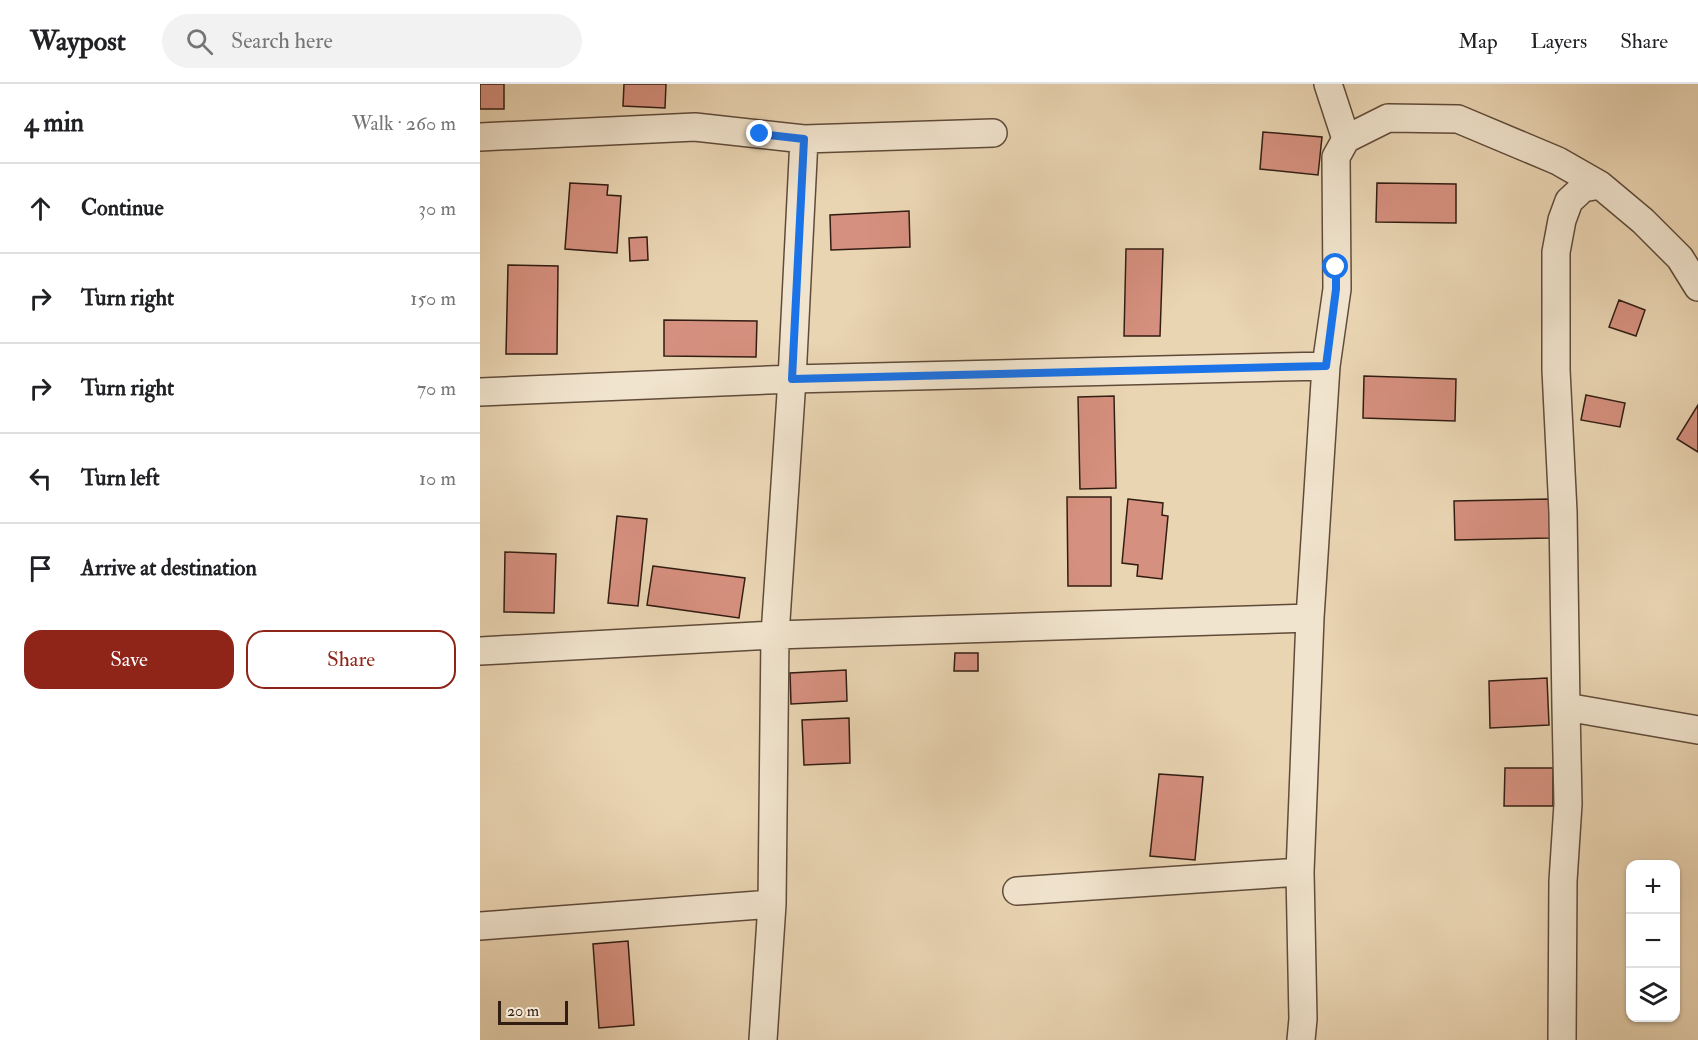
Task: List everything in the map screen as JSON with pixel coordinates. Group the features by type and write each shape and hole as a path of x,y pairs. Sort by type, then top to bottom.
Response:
{"street":[{"path":"1328,84 1346,139"},
{"path":"1300,1040 1303,1019 1300,872 1310,618 1326,366 1336,289 1336,157 1346,139 1388,118 1458,119 1558,161 1600,185 1643,220 1680,258 1698,287"},
{"path":"480,137 695,127 804,139 993,133"},
{"path":"763,1040 772,904 775,635 792,379 804,139"},
{"path":"1562,1040 1563,881 1568,804 1563,512 1556,370 1556,252 1562,220 1569,201 1583,188 1600,185"},
{"path":"480,392 792,379 1326,366"},
{"path":"480,651 775,635 1310,618"},
{"path":"1566,707 1698,730"},
{"path":"1017,891 1300,872"},
{"path":"480,926 772,904"}],"building":[{"path":"480,84 504,84 504,109 480,109"},
{"path":"624,84 666,84 665,108 623,106"},
{"path":"1263,132 1322,137 1318,175 1260,169"},
{"path":"570,183 608,185 607,195 621,196 617,253 565,249"},
{"path":"1377,183 1456,184 1456,223 1376,222"},
{"path":"909,211 910,247 831,250 830,215"},
{"path":"647,237 648,260 630,261 629,238"},
{"path":"1126,249 1163,249 1160,336 1124,336"},
{"path":"508,265 558,266 557,354 506,354"},
{"path":"1619,300 1645,310 1636,336 1609,327"},
{"path":"664,320 757,321 756,357 664,356"},
{"path":"1364,376 1456,379 1455,421 1363,418"},
{"path":"1586,395 1625,403 1620,427 1581,420"},
{"path":"1114,396 1116,488 1080,489 1078,397"},
{"path":"1698,405 1698,452 1677,439"},
{"path":"1067,497 1111,497 1111,586 1068,586"},
{"path":"1128,499 1163,503 1162,515 1168,516 1162,579 1137,576 1138,565 1122,563"},
{"path":"1550,499 1551,538 1455,540 1454,501"},
{"path":"617,516 647,519 638,606 608,603"},
{"path":"505,552 556,554 554,613 504,612"},
{"path":"653,566 745,578 739,618 647,605"},
{"path":"955,653 978,653 978,671 954,671"},
{"path":"846,670 847,701 791,704 790,673"},
{"path":"1547,678 1549,725 1490,728 1489,681"},
{"path":"849,718 850,763 804,765 802,720"},
{"path":"1505,768 1553,768 1553,806 1504,806"},
{"path":"1159,774 1203,777 1195,860 1150,856"},
{"path":"628,941 634,1025 599,1028 593,944"}],"route":[{"path":"760,134 804,139 792,379 1326,366 1336,289 1336,267"}]}
